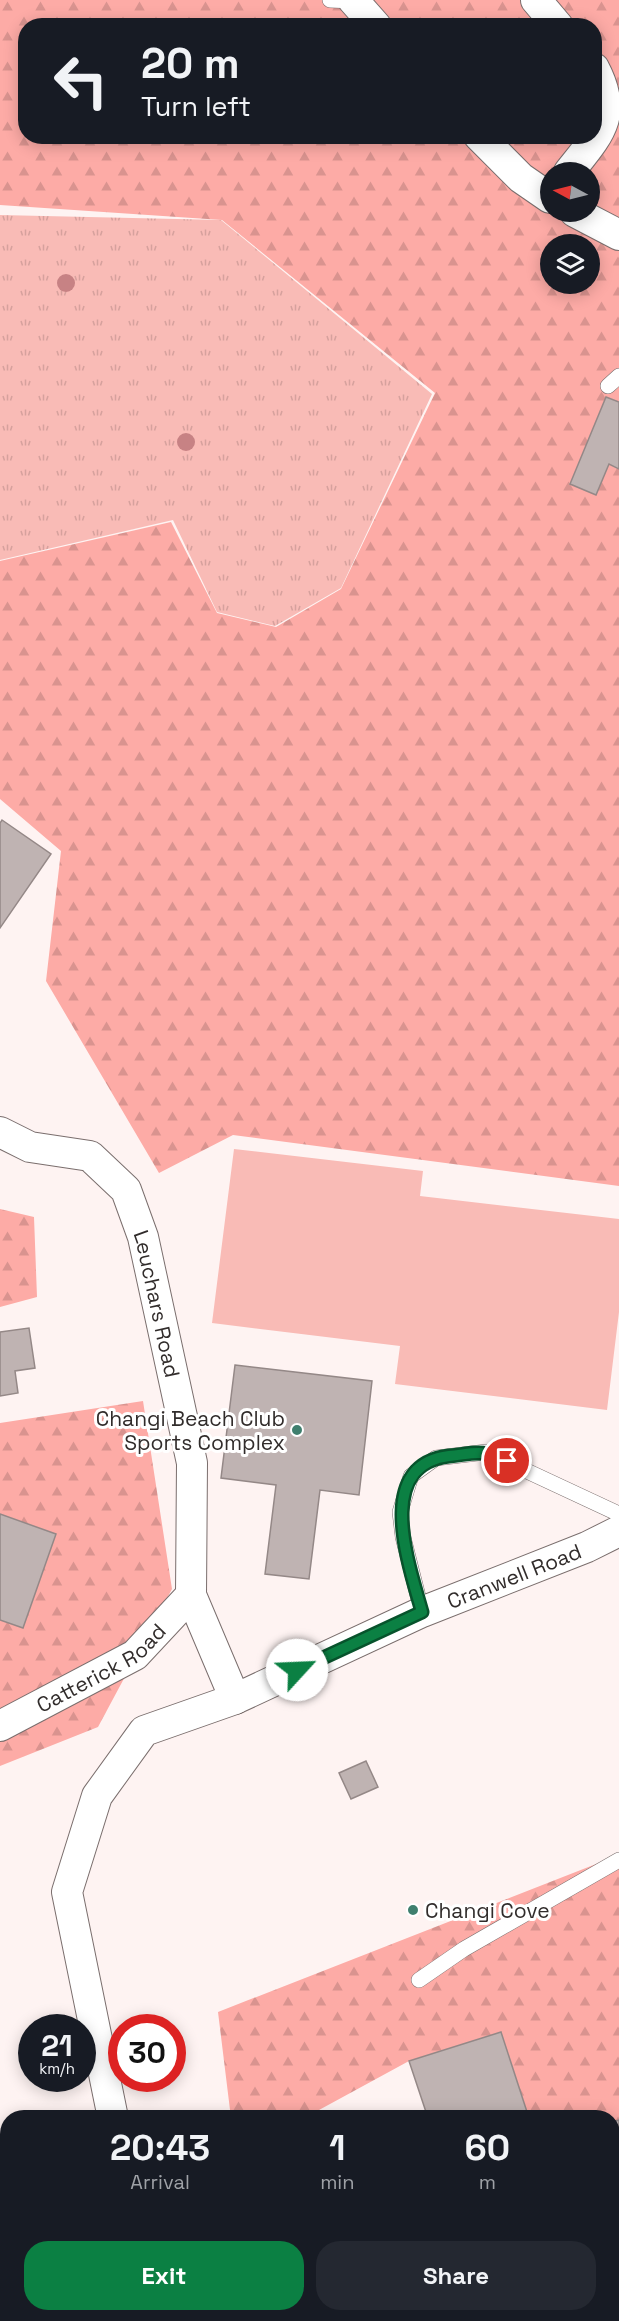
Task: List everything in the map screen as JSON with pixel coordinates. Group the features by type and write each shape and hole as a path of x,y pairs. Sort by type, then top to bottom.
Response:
{"street":[{"path":"354,0 369,18"},
{"path":"536,0 551,18"},
{"path":"602,78 608,85 613,99 614,116 602,131"},
{"path":"487,144 521,178 540,191"},
{"path":"578,162 592,144"},
{"path":"594,222 619,235"},
{"name":"Leuchars Road","path":"0,1132 30,1147 90,1156 105,1167 126,1190 142,1237 192,1463 191,1595 234,1699"},
{"name":"Cranwell Road","path":"111,2110 67,1892 97,1796 144,1731 234,1699 422,1612 587,1547 619,1531"},
{"name":"Catterick Road","path":"1,1726 135,1655 191,1595"}],"lane":[{"path":"330,0 354,0"},
{"path":"422,1612 403,1537 400,1512 411,1476 436,1458 486,1452 619,1514"},
{"path":"419,1980 464,1949 619,1860"}],"green space":[{"path":"0,0 619,0 619,1186 233,1135 159,1173 46,981 61,851 0,799 0,561 171,522 217,613 276,627 341,589 435,393 222,220 0,205"},
{"path":"0,215 221,220 432,394 341,588 275,626 217,612 173,520 0,560"},
{"path":"234,1149 423,1171 420,1196 619,1219 619,1312 607,1410 395,1384 400,1346 212,1323"},
{"path":"0,1209 34,1217 37,1297 0,1307"},
{"path":"143,1401 172,1589 98,1727 0,1766 0,1423"},
{"path":"619,1855 619,2110 526,2110 501,2032 409,2061 319,2110 230,2110 218,2012"}],"building":[{"path":"606,397 619,402 619,469 609,464 596,495 570,484"},
{"path":"2,820 51,854 0,928 0,823"},
{"path":"29,1328 35,1368 15,1371 18,1393 0,1396 0,1332"},
{"name":"Changi Beach Club Sports Complex","path":"235,1365 372,1381 359,1495 320,1490 309,1579 265,1574 276,1485 221,1478"},
{"path":"0,1514 56,1534 23,1628 0,1620"},
{"path":"366,1761 378,1787 351,1799 339,1773"},
{"path":"501,2032 526,2110 425,2110 409,2061"}],"place":[{"name":"Changi Beach Club Sports Complex","path":"297,1430"},
{"name":"Changi Cove","path":"413,1910"}],"route":[{"path":"297,1670 422,1612 403,1537 400,1512 411,1476 436,1458 486,1452 507,1461"}]}
